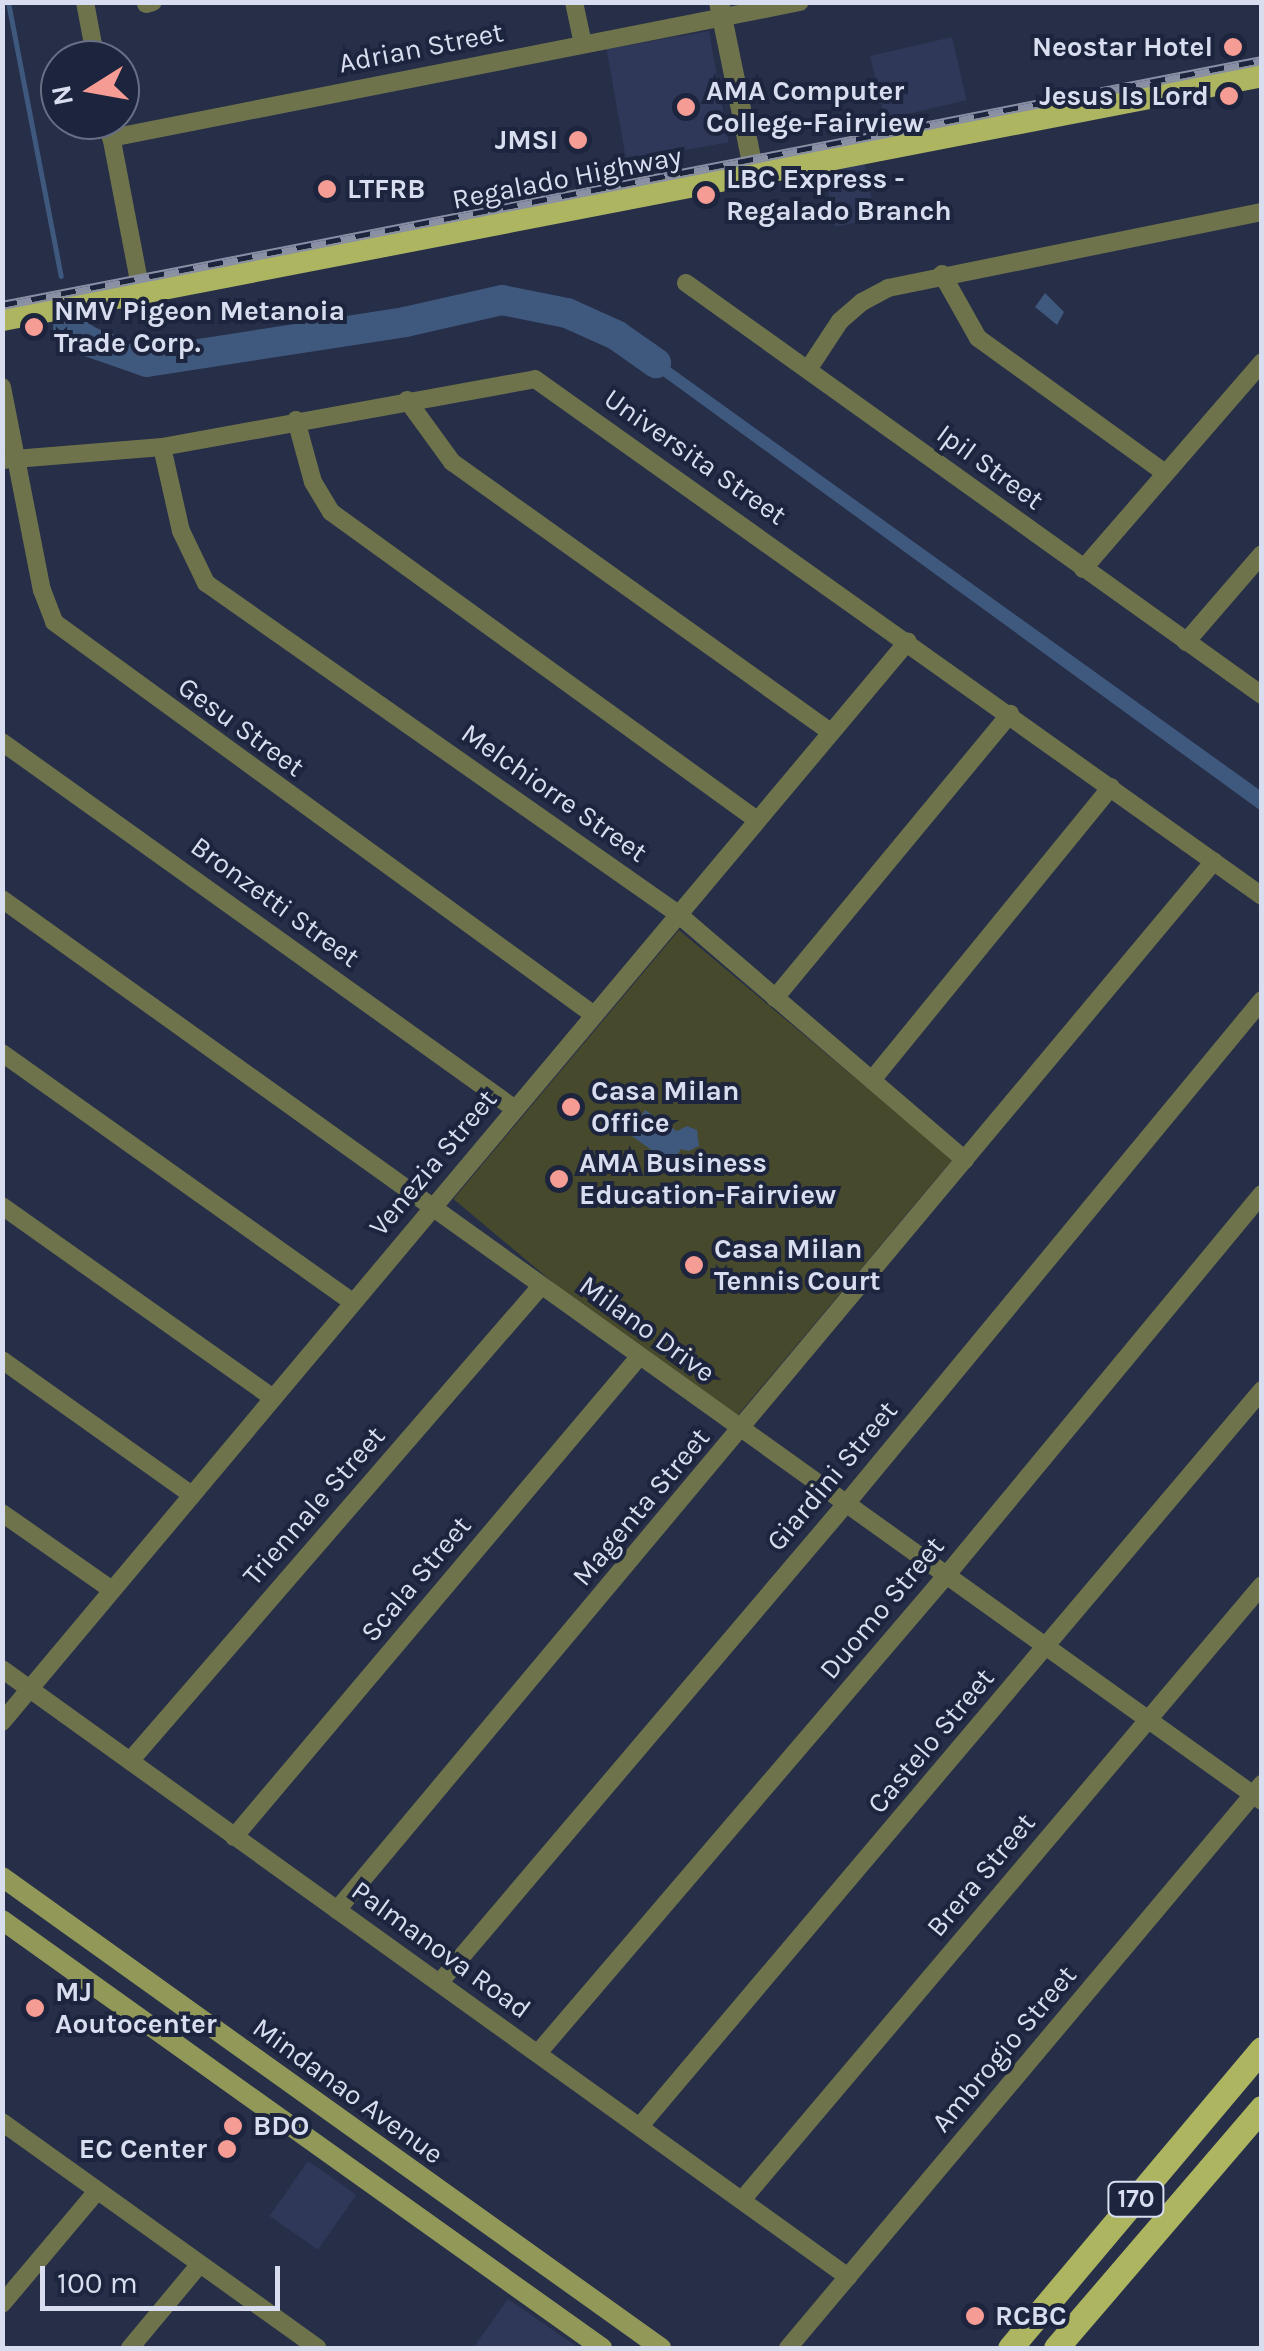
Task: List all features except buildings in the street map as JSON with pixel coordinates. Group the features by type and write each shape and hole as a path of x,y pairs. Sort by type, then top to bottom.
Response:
{"main road":[{"name":"Regalado Highway","path":"752,164 1262,57"},
{"name":"Regalado Highway","path":"2,318 51,300 139,282 752,164 1262,74"},
{"name":"Regalado Highway","path":"2,300 51,300"},
{"name":"Mindanao Avenue","path":"2,1877 661,2348"},
{"path":"2,1920 602,2348"},
{"name":"170","path":"1010,2348 1262,2049"},
{"name":"170","path":"1056,2348 1262,2108"}],"street":[{"path":"85,2 92,40"},
{"path":"574,2 582,44"},
{"name":"Adrian Street","path":"140,124 582,44 721,10 800,2"},
{"path":"721,10 752,164"},
{"path":"112,140 139,282"},
{"path":"810,368 840,321 862,302 888,288 1262,212"},
{"path":"942,274 978,338 1164,472"},
{"name":"Ipil Street","path":"686,283 810,368 1262,695"},
{"path":"1083,569 1262,362"},
{"name":"Universita Street","path":"10,461 162,447 535,379 908,640 1262,896"},
{"name":"Gesu Street","path":"2,387 10,461 42,590 54,622 594,1015"},
{"path":"407,400 452,462 831,732"},
{"path":"296,420 312,482 331,512 757,820"},
{"name":"Melchiorre Street","path":"162,447 181,532 206,583 678,914 965,1160"},
{"path":"1186,642 1262,554"},
{"name":"Venezia Street","path":"2,1722 908,640"},
{"path":"775,998 1010,714"},
{"name":"Bronzetti Street","path":"2,742 515,1109"},
{"path":"872,1080 1111,787"},
{"name":"Magenta Street","path":"338,1910 742,1431 1214,861"},
{"name":"Milano Drive","path":"2,900 1146,1722 1259,1793"},
{"name":"Giardini Street","path":"440,1982 845,1505 1262,1000"},
{"path":"2,1053 353,1302"},
{"name":"Duomo Street","path":"538,2053 945,1577 1262,1194"},
{"path":"2,1206 273,1398"},
{"name":"Triennale Street","path":"130,1761 541,1286"},
{"name":"Scala Street","path":"234,1837 639,1357"},
{"path":"2,1360 192,1495"},
{"name":"Castelo Street","path":"640,2126 1262,1390"},
{"path":"2,1512 112,1590"},
{"name":"Brera Street","path":"742,2200 1262,1585"},
{"name":"Palmanova Road","path":"2,1668 848,2278"},
{"name":"Ambrogio Street","path":"788,2348 1259,1793"},
{"path":"2,2122 200,2264 298,2343 318,2348"},
{"path":"2,2304 98,2191"},
{"path":"130,2348 200,2264"}],"shaded area":[{"path":"709,31 729,142 626,160 607,49"},
{"path":"952,37 967,100 885,119 870,56"},
{"path":"864,160 875,219 835,227 824,168"},
{"path":"1045,293 1064,312 1057,325 1035,307"},
{"path":"631,339 1261,791 1261,811 631,353 623,340"},
{"path":"645,1110 677,1131 687,1126 697,1130 699,1146 689,1151 681,1149 671,1164 629,1134"},
{"path":"308,2161 356,2195 318,2250 270,2216"},
{"path":"508,2299 579,2348 473,2348"}],"green space":[{"path":"679,930 952,1159 727,1428 453,1199"}],"waterway":[{"path":"8,2 61,276"},
{"path":"68,328 90,342 147,362 405,322 502,300 567,313 616,335 656,363"}],"railway":[{"path":"2,305 1262,60"}],"place":[{"name":"Neostar Hotel","path":"1233,47"},
{"name":"Jesus Is Lord","path":"1229,96"},
{"name":"AMA Computer College-Fairview","path":"686,107"},
{"name":"JMSI","path":"578,140"},
{"name":"LTFRB","path":"327,189"},
{"name":"LBC Express - Regalado Branch","path":"706,195"},
{"name":"NMV Pigeon Metanoia Trade Corp.","path":"34,327"},
{"name":"Casa Milan Office","path":"571,1107"},
{"name":"AMA Business Education-Fairview","path":"559,1179"},
{"name":"Casa Milan Tennis Court","path":"694,1265"},
{"name":"MJ Aoutocenter","path":"35,2008"},
{"name":"BDO","path":"233,2126"},
{"name":"EC Center","path":"227,2149"},
{"name":"RCBC","path":"975,2316"}]}
